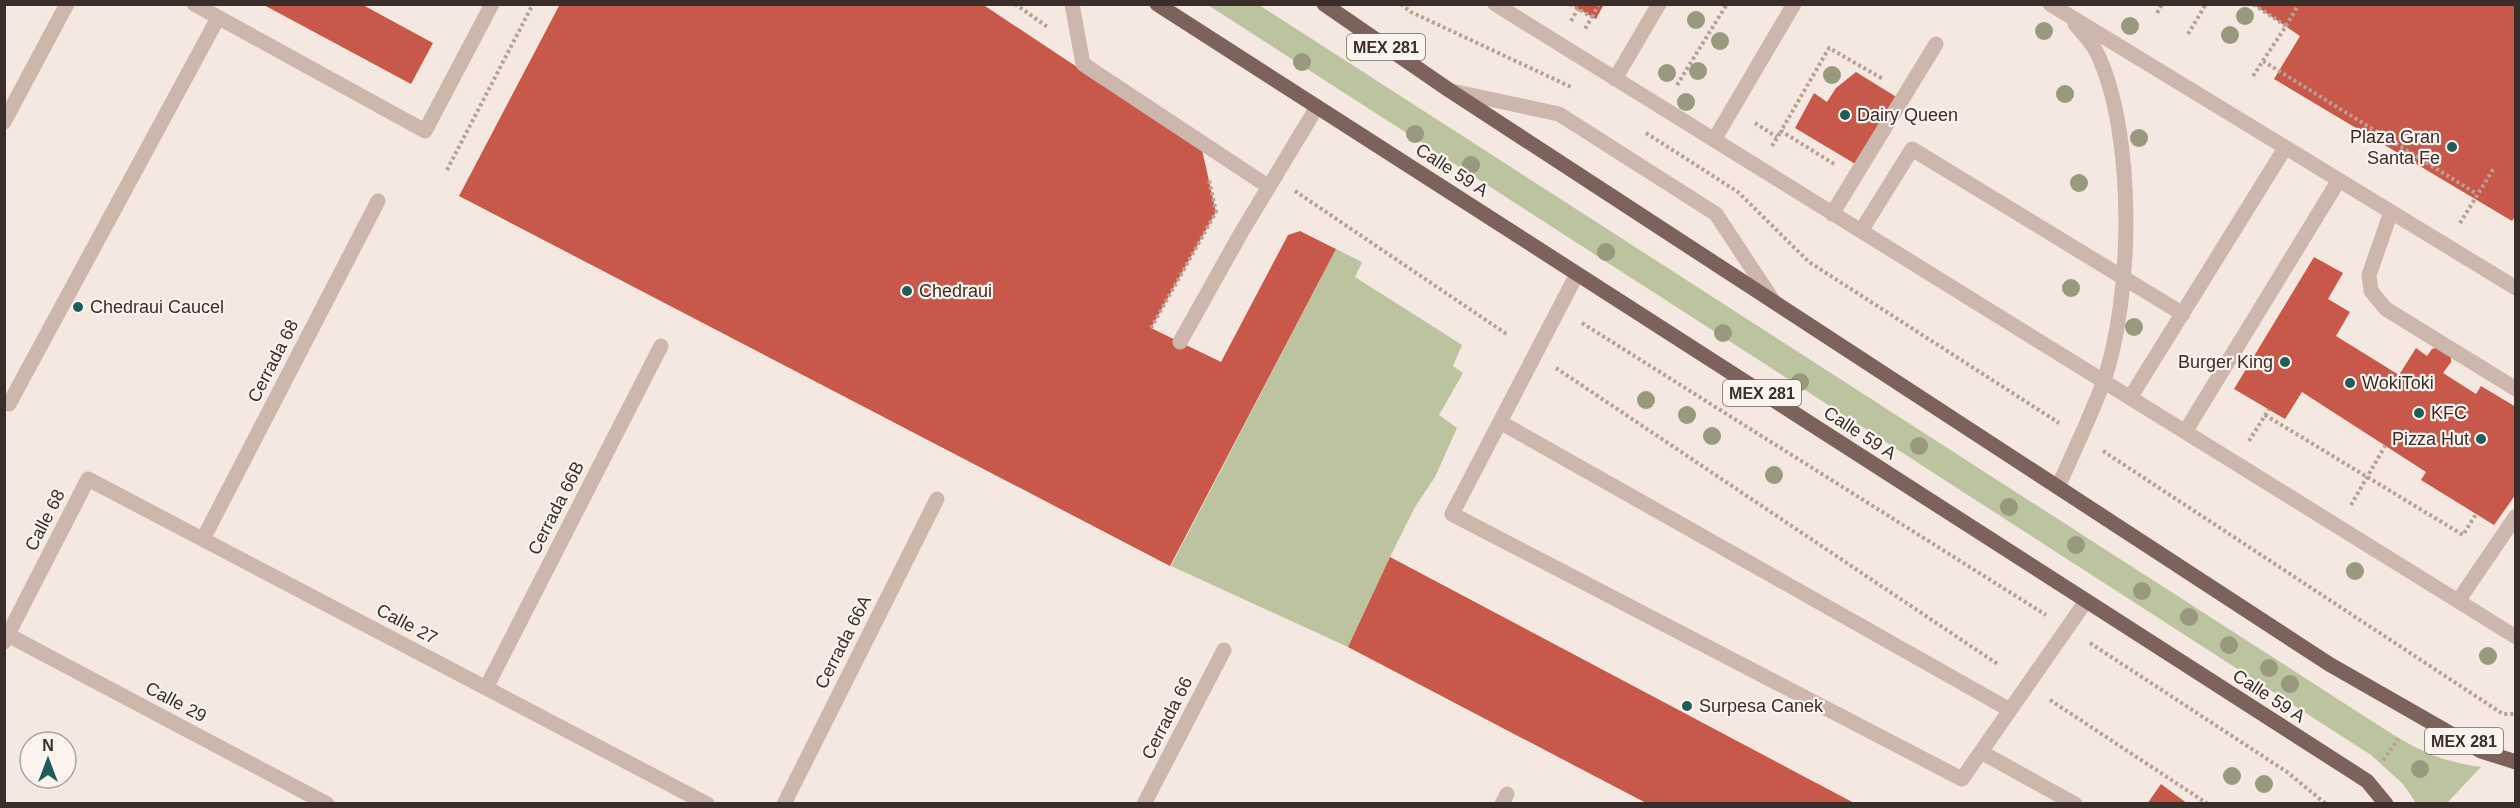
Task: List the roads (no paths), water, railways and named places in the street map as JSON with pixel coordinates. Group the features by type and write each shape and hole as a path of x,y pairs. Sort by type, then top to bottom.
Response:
{"main road":[{"name":"Calle 59 A","path":"1157,4 2367,781 2386,804"},
{"name":"MEX 281","path":"1324,4 1449,90 2329,664 2481,751 2516,762"}],"street":[{"path":"4,122 67,4"},
{"path":"194,4 425,131 492,4"},
{"path":"1072,4 1083,64 1200,141 1271,182"},
{"path":"1495,4 2516,637"},
{"path":"1615,79 1659,4"},
{"path":"1714,140 1794,4"},
{"path":"2050,4 2064,10 2516,288"},
{"path":"2058,487 2103,381 2120,315 2126,234 2124,160 2112,97 2097,51 2064,10"},
{"path":"4,402 9,404 218,18"},
{"path":"1832,213 1936,44"},
{"path":"1449,90 1559,114 1716,213 1774,302"},
{"path":"1180,342 1271,182 1317,107"},
{"path":"2130,398 2285,148"},
{"path":"1861,231 1912,149 2183,314"},
{"path":"2185,432 2339,180"},
{"name":"Cerrada 68","path":"203,539 378,201"},
{"path":"2391,212 2369,275 2371,291 2386,309 2516,389"},
{"path":"1577,274 1452,514 1962,779 2086,601"},
{"name":"Cerrada 66B","path":"486,688 661,346"},
{"path":"1500,422 2010,710"},
{"name":"Calle 27","path":"88,479 707,804"},
{"name":"Calle 68","path":"6,639 88,479"},
{"name":"Cerrada 66A","path":"784,804 937,499"},
{"path":"2458,601 2516,516"},
{"name":"Calle 29","path":"6,639 327,804"},
{"name":"Cerrada 66","path":"1144,804 1224,650"},
{"path":"1981,752 2075,804"}],"place":[{"name":"Dairy Queen","path":"1845,115"},
{"name":"Plaza Gran Santa Fe","path":"2452,147"},
{"name":"Chedraui","path":"907,291"},
{"name":"Chedraui Caucel","path":"78,307"},
{"name":"Burger King","path":"2285,362"},
{"name":"WokiToki","path":"2350,383"},
{"name":"KFC","path":"2419,413"},
{"name":"Pizza Hut","path":"2481,439"},
{"name":"Surpesa Canek","path":"1687,706"}]}
